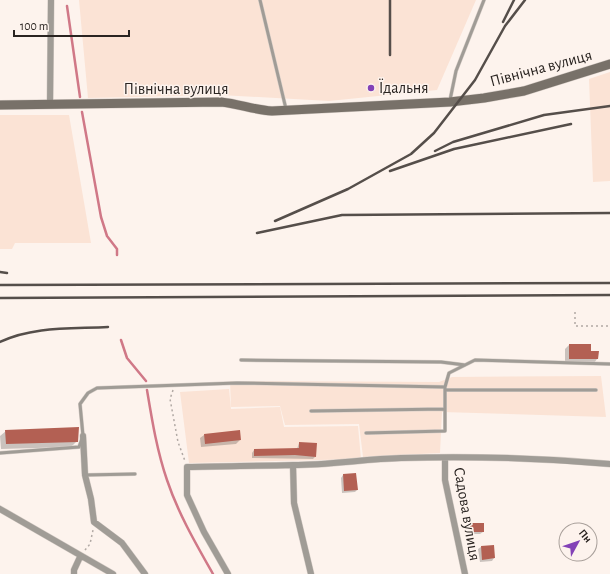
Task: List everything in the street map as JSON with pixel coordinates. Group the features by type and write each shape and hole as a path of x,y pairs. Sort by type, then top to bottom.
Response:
{"street":[{"path":"50,105 51,0"},
{"name":"Північна вулиця","path":"0,106 222,102 234,103 261,110 287,111 450,102 517,92 610,64"},
{"path":"84,436 84,475 91,499 94,522 122,543 145,574"},
{"path":"228,574 204,532 187,495 187,467 246,464 293,465 400,458 530,458 610,464"},
{"name":"Садова вулиця","path":"445,458 445,480 465,574"},
{"path":"293,465 294,502 311,574"},
{"path":"0,509 80,557 112,574"},
{"path":"74,574 74,570 80,557"}],"lane":[{"path":"260,0 287,111"},
{"path":"450,102 456,71 484,0"},
{"path":"241,360 442,362 465,365"},
{"path":"366,433 445,431 445,388 449,373 475,360 610,364"},
{"path":"0,453 79,447 84,436 80,404 88,393 97,388 175,384 237,383 596,390"},
{"path":"311,410 445,409"},
{"path":"84,475 135,474"}],"path":[{"path":"575,312 575,326 610,326"},
{"path":"175,384 170,399 178,442 187,467"},
{"path":"80,557 90,544 94,522"}],"shaded area":[{"path":"79,0 476,0 437,90 329,101 220,95 88,98"},
{"path":"610,72 610,181 593,182 589,79"},
{"path":"0,115 69,115 91,243 15,243 12,249 0,249"},
{"path":"601,376 606,417 442,412 440,453 363,457 359,424 285,425 280,406 231,407 230,381 439,382 452,377"},
{"path":"229,389 231,409 280,407 284,427 358,426 361,459 189,463 180,392"}],"building":[{"path":"569,344 591,344 591,351 599,351 598,359 569,359"},
{"path":"79,427 78,442 6,444 5,430"},
{"path":"240,430 241,440 205,444 204,434"},
{"path":"299,442 317,443 316,457 295,455 254,456 254,449 299,448"},
{"path":"356,473 358,490 344,491 343,474"},
{"path":"470,523 484,523 484,532 470,532"},
{"path":"494,545 495,558 482,560 481,546"}],"waterway":[{"path":"67,6 80,97"},
{"path":"82,112 101,217 107,236 117,249 117,255"},
{"path":"121,340 127,358 146,381"},
{"path":"147,390 163,469 171,492 194,540 213,574"}],"railway":[{"path":"390,0 390,55"},
{"path":"503,22 514,0"},
{"path":"275,221 348,189 411,154 434,133 475,80 505,26 525,0"},
{"path":"435,151 453,142 544,115 610,106"},
{"path":"390,171 454,149 571,124"},
{"path":"257,233 342,215 610,213"},
{"path":"0,272 7,273"},
{"path":"0,285 610,283"},
{"path":"0,298 610,295"},
{"path":"0,342 26,333 53,329 108,327"}],"place":[{"name":"Їдальня","path":"371,88"}]}
